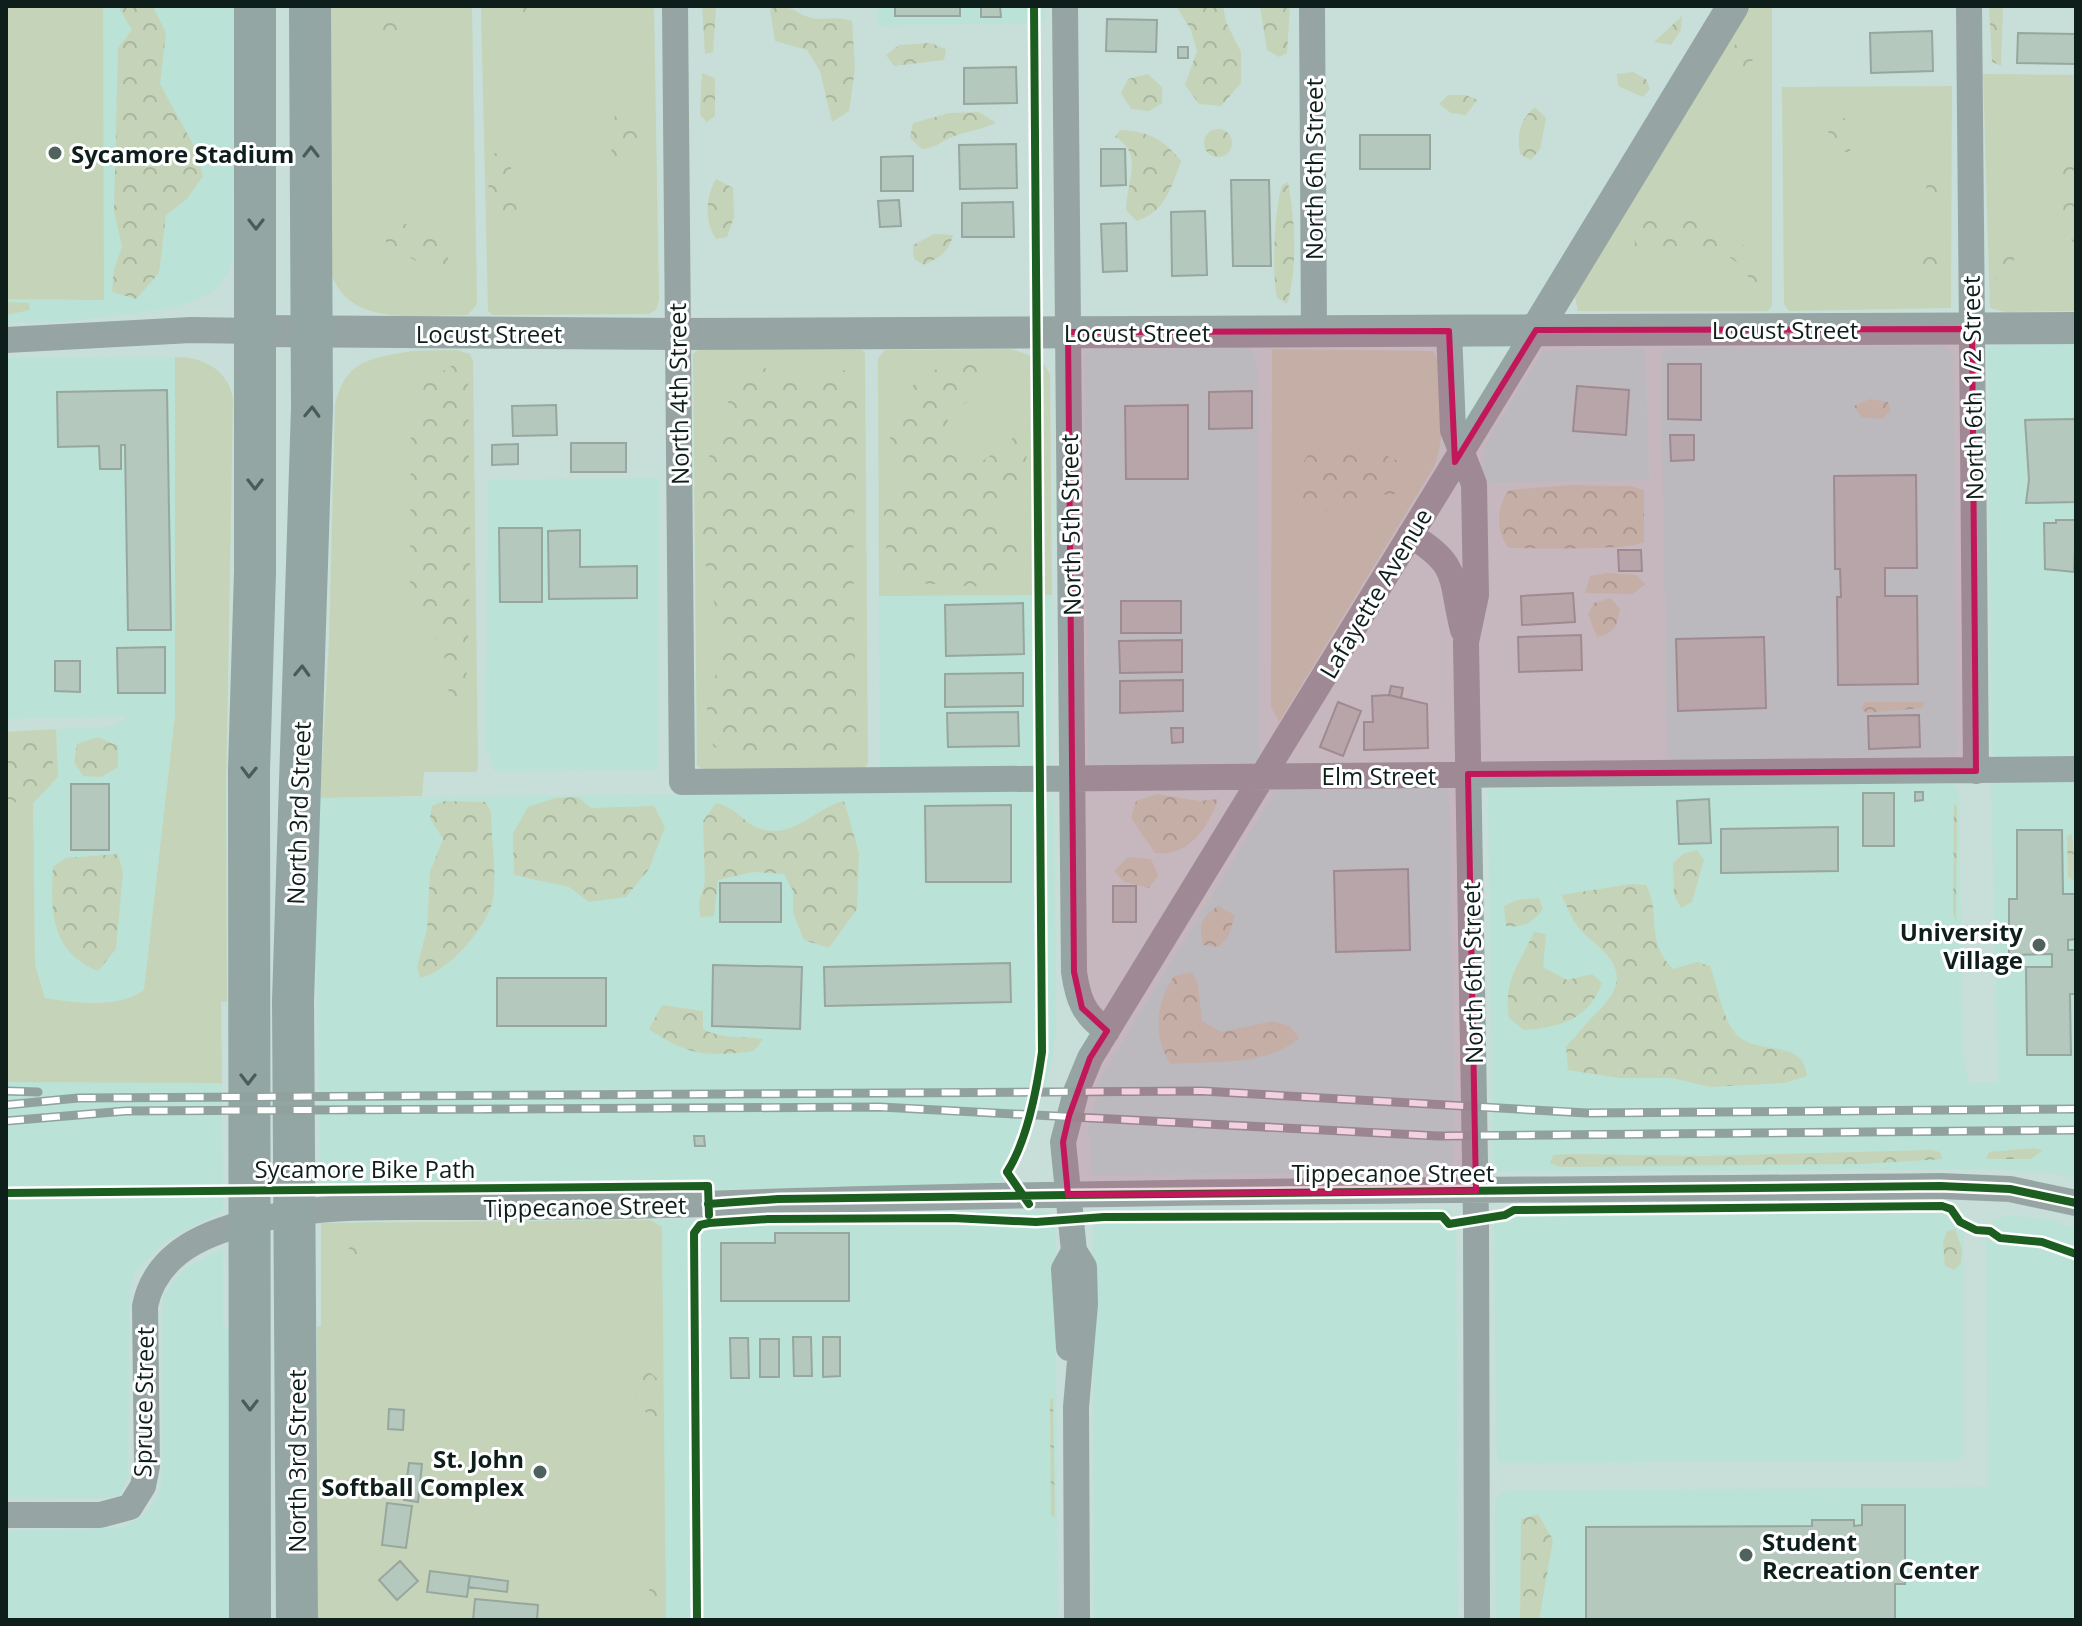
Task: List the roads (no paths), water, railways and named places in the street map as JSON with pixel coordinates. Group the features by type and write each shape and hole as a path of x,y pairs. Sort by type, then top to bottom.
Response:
{"highway":[{"name":"North 3rd Street","path":"250,1620 248,1001 256,331 255,6"},
{"name":"North 3rd Street","path":"297,1620 293,1001 313,332 310,6"}],"street":[{"name":"North 4th Street","path":"675,6 682,782"},
{"name":"North 5th Street","path":"1065,6 1077,993 1089,1019 1107,1031"},
{"name":"North 6th Street","path":"1312,6 1314,332"},
{"name":"Lafayette Avenue","path":"1068,1195 1063,1164 1066,1129 1081,1078 1107,1031 1733,6"},
{"name":"North 6th 1/2 Street","path":"1969,6 1976,771"},
{"name":"Locust Street","path":"6,340 191,330 677,334 2076,328"},
{"name":"North 6th Street","path":"1449,331 1453,430 1474,484 1476,595 1466,642 1476,1191 1477,1620"},
{"path":"1410,535 1431,547 1449,566 1466,642"},
{"name":"Elm Street","path":"682,782 2076,769"},
{"name":"Tippecanoe Street","path":"200,1240 269,1217 323,1209 643,1206 778,1199 1940,1186 2024,1191 2076,1203"},
{"path":"1068,1195 1074,1251 1064,1269 1076,1407 1077,1620"},
{"name":"Spruce Street","path":"6,1515 100,1515 119,1512 137,1499 147,1466 145,1306 149,1285 158,1270 177,1252 200,1240"}],"railway":[{"path":"6,1091 38,1092"},
{"path":"6,1105 78,1098 1202,1091 1587,1113 2076,1109"},
{"path":"6,1121 126,1111 880,1107 1438,1136 2076,1130"}],"place":[{"name":"Sycamore Stadium","path":"55,153"},
{"name":"University Village","path":"2039,945"},
{"name":"St. John Softball Complex","path":"540,1472"},
{"name":"Student Recreation Center","path":"1746,1555"}]}
